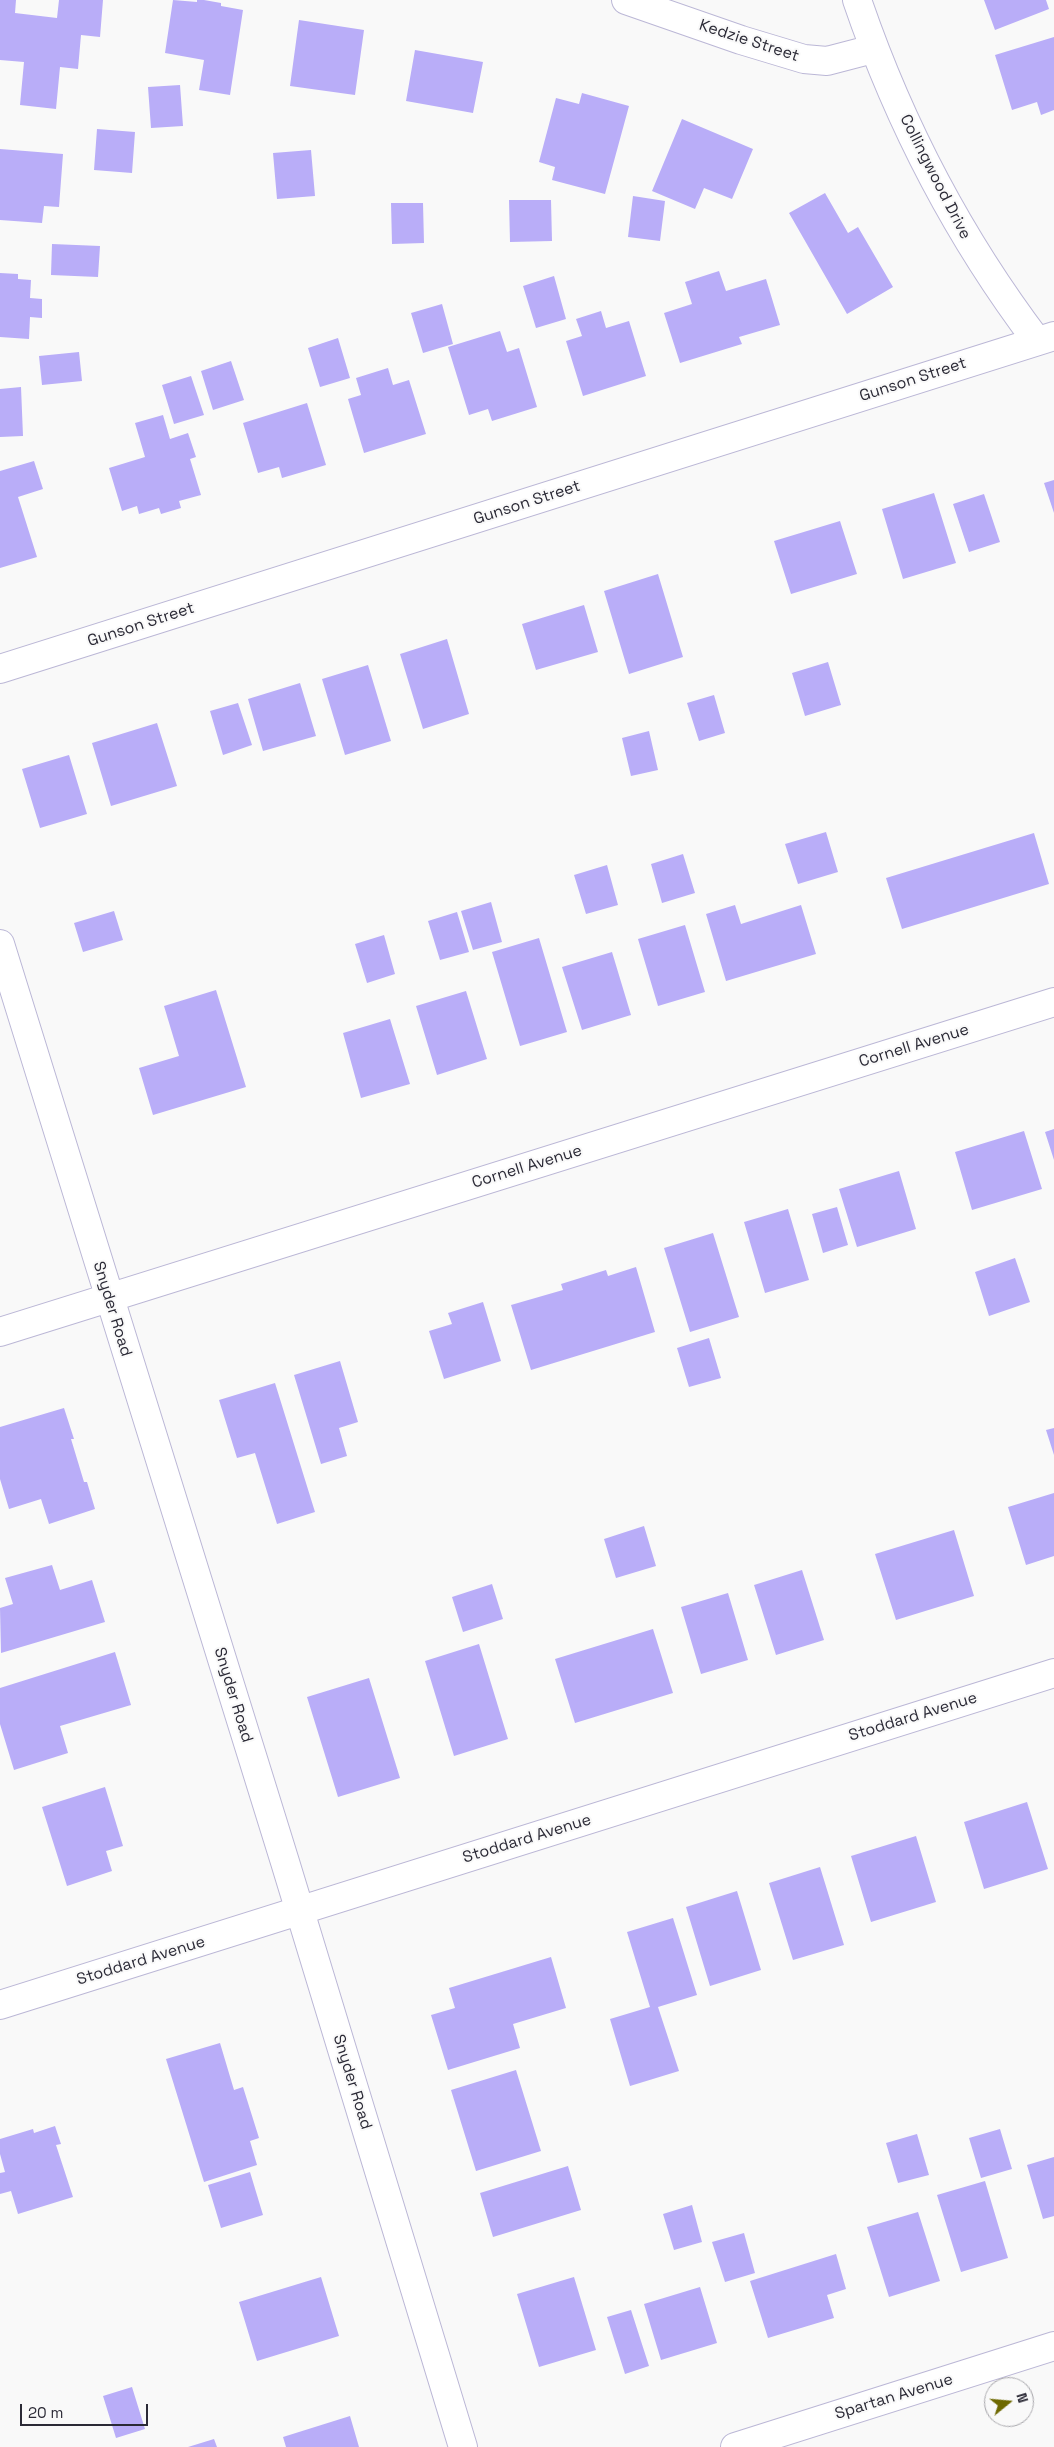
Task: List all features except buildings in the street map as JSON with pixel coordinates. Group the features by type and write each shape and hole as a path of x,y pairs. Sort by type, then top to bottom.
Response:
{"street":[{"name":"Kedzie Street","path":"626,0 741,40 804,59 827,61 874,49"},
{"name":"Collingwood Drive","path":"857,0 874,49 925,164 965,236 1013,310 1046,338"},
{"name":"Gunson Street","path":"0,669 1046,338"},
{"name":"Snyder Road","path":"0,944 8,1002 109,1298 300,1911 463,2447"},
{"name":"Cornell Avenue","path":"0,1332 1054,1002"},
{"name":"Stoddard Avenue","path":"0,2005 1054,1673"},
{"name":"Spartan Avenue","path":"735,2447 1054,2346"}]}
